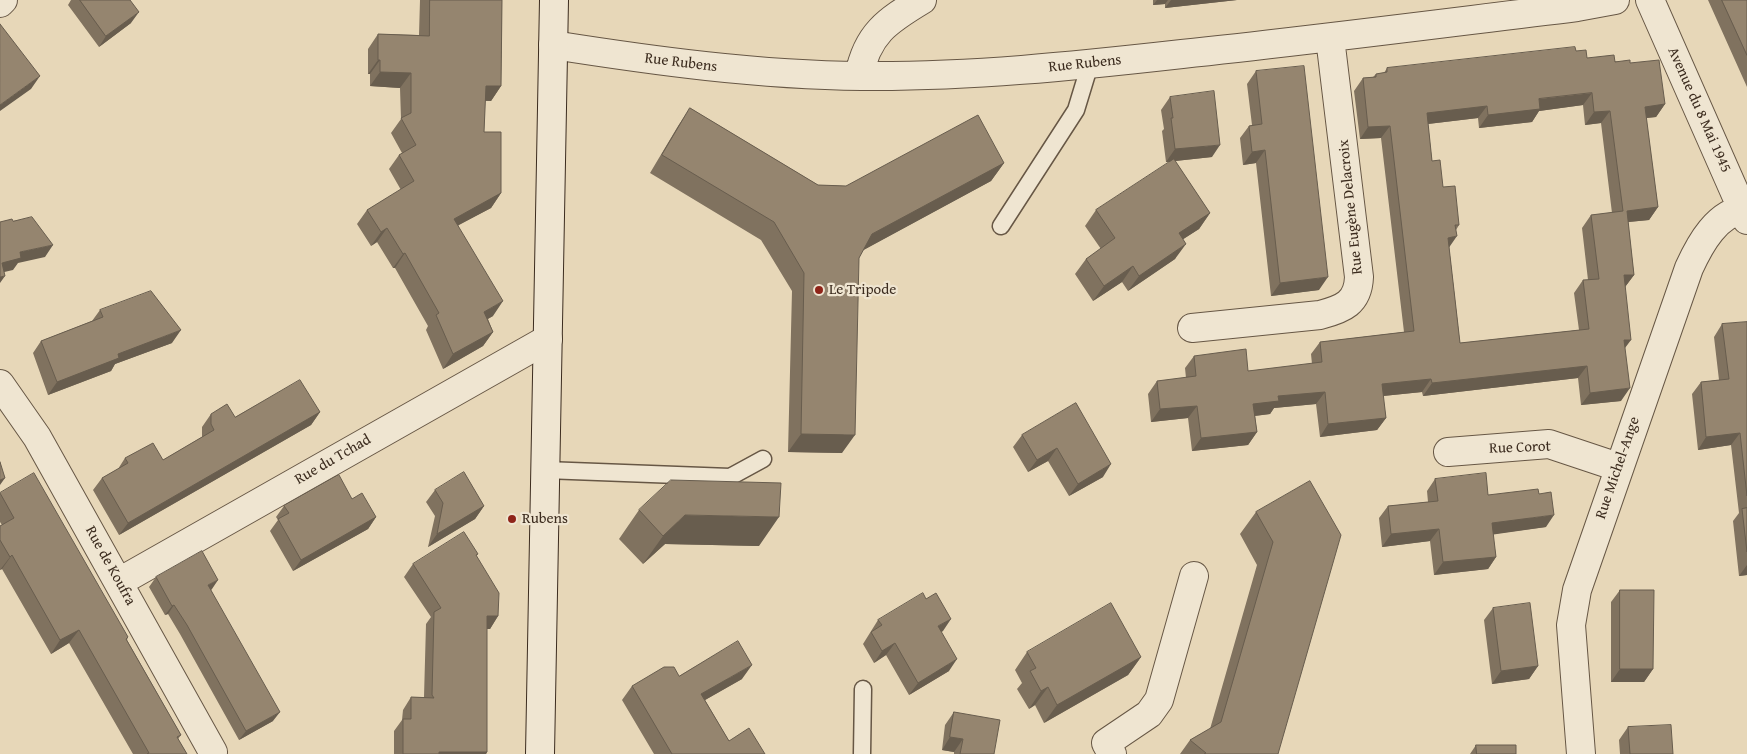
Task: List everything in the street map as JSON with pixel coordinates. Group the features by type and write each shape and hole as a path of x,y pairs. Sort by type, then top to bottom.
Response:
{"street":[{"path":"0,3 3,0"},
{"path":"540,754 554,0"},
{"path":"859,76 864,54 874,37 892,20 922,0"},
{"name":"Rue Rubens","path":"553,45 701,66 801,74 859,76 958,75 1090,64 1330,38 1577,7 1615,0"},
{"name":"Avenue du 8 Mai 1945","path":"1650,0 1745,213"},
{"name":"Rue Eugène Delacroix","path":"1192,328 1320,315 1335,311 1346,305 1355,296 1359,277 1330,38"},
{"name":"Rue Michel-Ange","path":"1581,754 1572,641 1573,609 1577,590 1618,467 1694,255 1716,225 1729,216 1745,213"},
{"name":"Rue du Tchad","path":"119,582 548,339"},
{"name":"Rue de Koufra","path":"0,384 37,438 213,752"},
{"name":"Rue Corot","path":"1448,452 1549,444 1618,467"},
{"path":"1112,754 1106,743 1149,714 1159,700 1194,576"}],"lane":[{"path":"1001,226 1076,110 1090,64"},
{"path":"545,470 730,477 763,459"},
{"path":"862,754 863,689"}],"building":[{"path":"80,0 130,0 139,12 106,36"},
{"path":"430,0 502,0 501,86 486,86 484,132 501,132 501,193 454,219 503,301 484,312 493,332 453,354 436,315 439,313 405,253 403,254 387,228 381,232 367,210 414,181 399,155 416,145 401,118 411,113 411,73 380,72 378,34 429,36"},
{"path":"1722,0 1747,0 1747,55"},
{"path":"0,24 40,76 0,105"},
{"path":"1575,47 1576,51 1586,50 1587,58 1614,55 1615,62 1630,60 1630,63 1659,60 1665,104 1645,107 1658,207 1627,211 1634,275 1624,275 1631,340 1624,340 1630,388 1590,393 1587,366 1432,383 1431,379 1382,384 1386,418 1328,424 1325,392 1278,396 1279,401 1253,404 1257,432 1201,438 1197,406 1160,409 1157,381 1196,376 1194,356 1246,349 1248,371 1322,362 1320,342 1414,331 1390,126 1368,127 1363,78 1376,77 1376,74 1387,72 1387,68","holes":["1592,93 1594,112 1610,111 1623,211 1591,215 1599,279 1583,280 1589,329 1460,343 1448,238 1457,236 1455,225 1459,225 1455,186 1443,187 1440,160 1432,161 1427,113 1487,106 1488,115 1540,109 1539,99"]},
{"path":"1304,66 1328,277 1280,283 1265,150 1252,152 1249,126 1262,124 1256,71"},
{"path":"1214,91 1220,145 1175,149 1170,97"},
{"name":"Le Tripode","path":"690,108 818,185 846,186 978,115 1004,163 872,234 859,258 855,435 801,434 804,273 774,222 662,155"},
{"path":"1174,159 1210,213 1179,233 1186,244 1139,276 1133,266 1104,286 1086,259 1115,238 1096,210"},
{"path":"32,217 53,245 20,252 21,258 2,263 5,276 0,277 0,222"},
{"path":"151,291 181,330 118,354 119,358 57,382 41,341 103,317 100,310"},
{"path":"1747,322 1747,496 1740,433 1706,437 1701,382 1729,379 1722,324"},
{"path":"300,380 320,412 128,523 102,478 128,463 125,458 153,443 163,460 214,430 211,424 211,414 227,404 235,417"},
{"path":"1076,403 1111,464 1078,484 1057,448 1037,460 1022,435"},
{"path":"0,462 5,478 0,480"},
{"path":"464,472 484,506 437,534 443,503 435,490"},
{"path":"34,473 128,637 126,639 181,735 177,737 187,754 147,754 149,753 79,630 60,640 12,555 10,557 0,540 0,526 14,518 0,493"},
{"path":"1486,473 1488,495 1538,489 1539,494 1551,492 1554,515 1492,523 1496,557 1443,562 1439,529 1391,534 1388,506 1438,501 1435,479"},
{"path":"339,475 352,499 362,493 376,517 301,560 278,519 289,513 284,506"},
{"path":"671,480 781,483 779,517 685,515 663,536 639,510"},
{"path":"1310,481 1341,535 1278,754 1204,754 1206,753 1190,740 1221,722 1273,542 1256,512"},
{"path":"1747,508 1747,552 1742,509"},
{"path":"464,532 499,593 498,616 487,616 487,752 403,754 403,719 411,719 411,697 434,698 432,695 434,612 441,608 413,564"},
{"path":"202,551 218,580 208,585 280,712 246,731 187,625 174,605 172,606 156,577"},
{"path":"1620,590 1654,590 1653,669 1620,669"},
{"path":"923,593 926,599 936,593 951,619 938,626 957,659 918,683 895,643 882,651 871,632 882,625 878,620"},
{"path":"1111,603 1141,657 1057,705 1048,687 1041,691 1030,671 1036,668 1027,652"},
{"path":"1530,603 1538,666 1501,671 1493,608"},
{"path":"738,641 752,665 701,694 729,741 749,728 765,754 672,754 632,686 664,667 674,667 679,676"},
{"path":"954,712 1000,720 994,754 960,754 963,739 950,737"},
{"path":"1671,725 1673,754 1630,754 1628,727"},
{"path":"1476,745 1516,745 1516,754 1477,754"}],"place":[{"name":"Le Tripode","path":"819,290"},
{"name":"Rubens","path":"512,519"}]}
